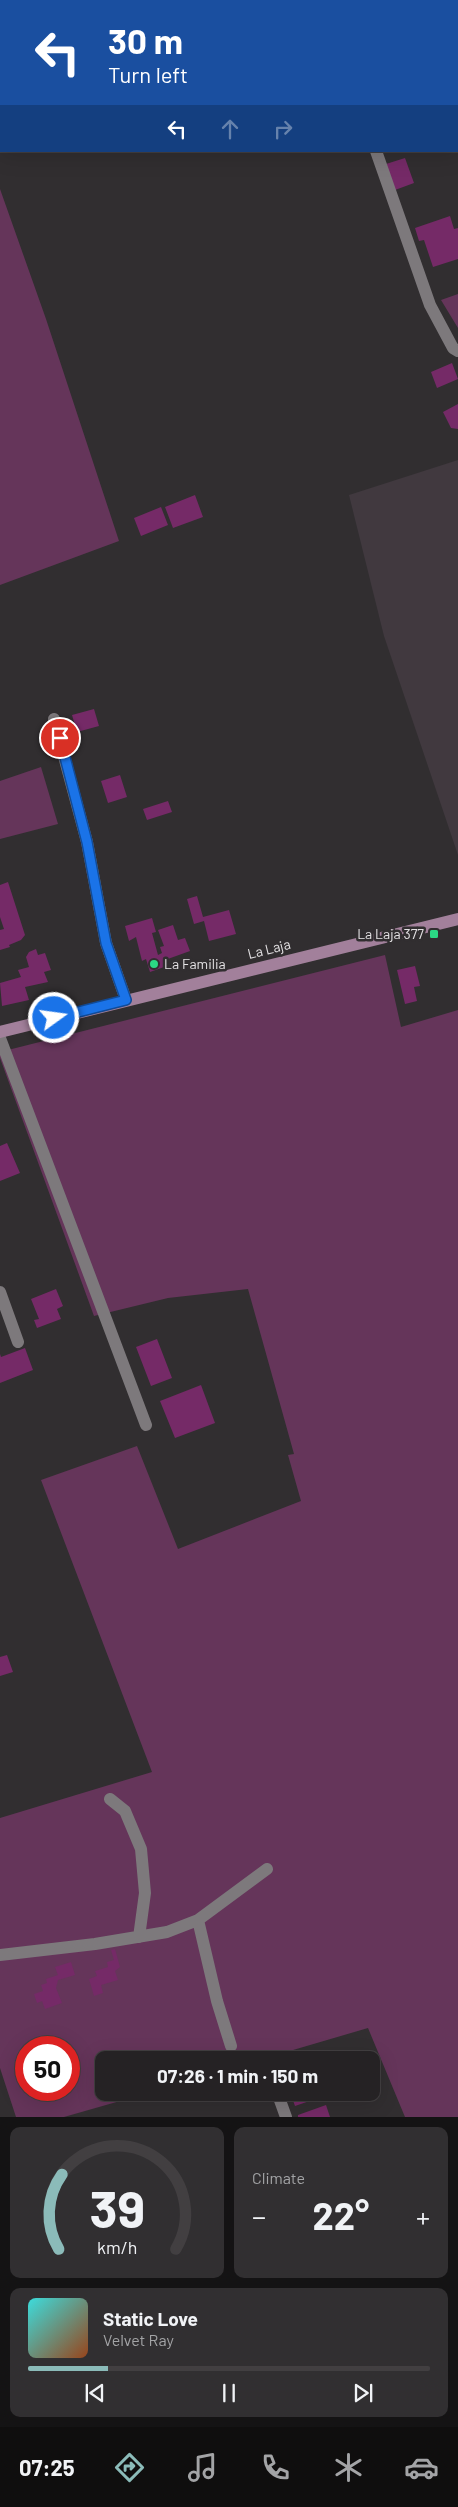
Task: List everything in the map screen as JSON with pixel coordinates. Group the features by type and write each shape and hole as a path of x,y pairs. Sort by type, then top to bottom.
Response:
{"main road":[{"name":"La Laja","path":"0,1032 458,919"}],"street":[{"path":"376,152 430,305 453,348 458,352"},
{"path":"54,719 87,842 106,943 126,1000"},
{"path":"0,1038 146,1425"},
{"path":"0,1292 18,1342"},
{"path":"110,1799 125,1810 141,1849 145,1893 139,1937"},
{"path":"0,1955 167,1932 198,1920 267,1869"},
{"path":"198,1920 216,2001 231,2046"},
{"path":"280,2101 286,2117"}],"shaded area":[{"path":"0,189 46,319 119,541 0,585"},
{"path":"458,294 458,328 441,300"},
{"path":"458,460 458,855 384,636 349,495"},
{"path":"41,767 58,824 0,839 0,781"},
{"path":"385,955 401,1027 458,1010 458,2117 405,2117 380,2057 380,2051 378,2051 368,2028 290,2051 95,2051 95,2101 120,2101 64,2117 16,2117 0,2068 0,1818 152,1772 41,1480 137,1446 178,1549 301,1501 288,1455 294,1454 248,1289 168,1298 94,1316 0,1058 0,1052"}],"building":[{"path":"405,158 414,183 395,190 386,164"},
{"path":"450,216 454,229 458,228 458,259 433,267 424,240 419,241 415,228"},
{"path":"452,363 458,379 437,388 431,372"},
{"path":"458,404 458,429 451,428 443,412"},
{"path":"195,495 203,517 173,528 165,507"},
{"path":"161,507 168,525 141,536 134,518"},
{"path":"94,709 99,726 77,732 72,715"},
{"path":"120,775 127,797 108,803 101,781"},
{"path":"168,801 172,812 147,820 143,809"},
{"path":"8,882 25,935 21,940 9,945 10,947 0,950 0,930 4,929 0,917 0,885"},
{"path":"197,896 203,917 229,910 236,934 209,941 204,921 194,924 187,899"},
{"path":"152,918 156,932 152,933 158,955 162,953 160,947 164,946 158,930 173,925 178,940 185,938 190,951 165,960 167,966 150,972 146,959 142,961 136,937 129,941 125,926"},
{"path":"36,949 38,955 45,953 51,970 44,972 48,982 25,987 29,1000 2,1006 0,983 21,977 18,970 29,967 26,957 29,952"},
{"path":"415,966 420,986 414,987 417,1001 405,1004 397,970"},
{"path":"7,1143 20,1173 0,1181 0,1146"},
{"path":"56,1289 63,1306 57,1309 61,1319 37,1328 34,1320 39,1319 31,1299"},
{"path":"157,1339 172,1378 151,1386 136,1347"},
{"path":"25,1348 33,1370 0,1383 0,1354 1,1357"},
{"path":"201,1385 215,1423 175,1438 160,1401"},
{"path":"7,1655 13,1672 0,1676 0,1657"},
{"path":"115,1949 120,1967 115,1971 118,1980 101,1985 103,1993 94,1996 89,1979 97,1976 95,1971 108,1967 107,1962 114,1960 111,1950"},
{"path":"71,1962 75,1975 58,1980 56,1988 62,2003 45,2009 42,2001 37,2003 34,1994 43,1991 41,1985 47,1983 46,1979 58,1975 55,1967"},
{"path":"293,2101 310,2101 295,2106"},
{"path":"326,2105 330,2117 298,2117 298,2115"}],"place":[{"name":"La Laja 377","path":"434,934"},
{"name":"La Familia","path":"154,964"}],"route":[{"path":"54,1018 126,1000 106,943 87,842 60,738"}]}
